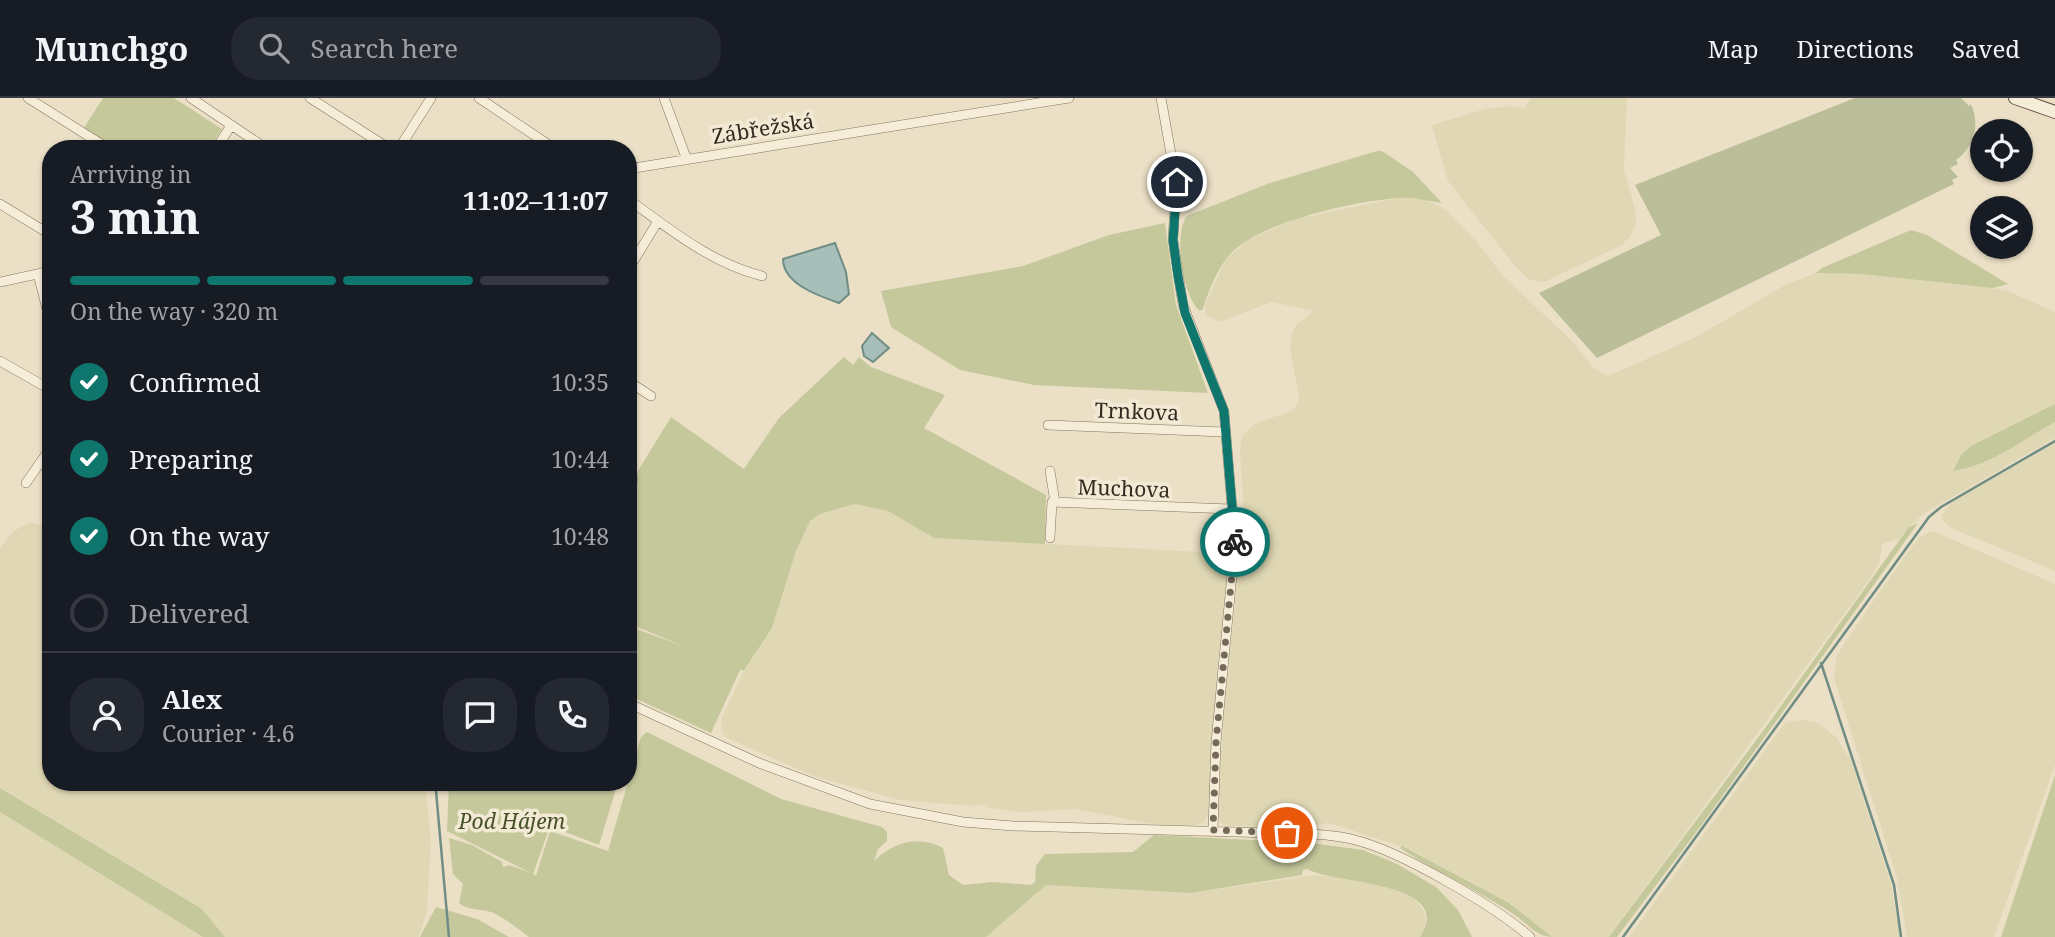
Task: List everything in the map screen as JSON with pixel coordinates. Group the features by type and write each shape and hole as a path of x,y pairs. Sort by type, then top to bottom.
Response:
{"main road":[{"path":"2015,98 2055,111"}],"street":[{"path":"28,98 95,140"},
{"path":"310,98 369,140"},
{"path":"404,140 431,98"},
{"path":"479,98 542,140"},
{"path":"664,98 687,160"},
{"name":"Zábřežská","path":"637,168 1034,101 1069,98"},
{"path":"1161,98 1177,182 1173,240 1182,305 1224,411 1235,559 1216,742 1213,830"},
{"path":"191,99 252,140"},
{"path":"222,140 230,127"},
{"path":"0,204 42,230"},
{"path":"637,206 702,252 738,270 762,276"},
{"path":"637,255 658,221"},
{"path":"0,282 42,273"},
{"path":"38,274 42,289"},
{"path":"0,361 42,385"},
{"path":"637,387 650,396"},
{"name":"Trnkova","path":"1048,425 1224,432"},
{"path":"26,483 42,460"},
{"path":"1050,471 1055,502"},
{"name":"Muchova","path":"1050,538 1052,502 1230,509"},
{"path":"637,707 759,763 870,804 963,822 1013,826 1334,835 1370,844 1474,899 1530,937"}],"shaded area":[{"path":"1530,98 1627,98 1624,169 1635,210 1636,225 1622,245 1544,282 1529,280 1515,266 1448,181 1432,125 1485,109 1511,106 1525,108"},
{"path":"1398,198 1423,198 1446,210 1478,243 1503,276 1569,338 1595,369 1608,376 1696,337 1787,284 1816,273 1861,274 1993,288 2008,291 2055,312 2055,404 2014,426 1954,471 1965,469 2055,422 2055,438 1923,514 1898,539 1882,544 1879,564 1869,580 1609,937 1552,937 1509,903 1408,849 1330,823 1295,827 1228,826 1222,824 1217,817 1224,711 1244,514 1240,451 1242,435 1256,423 1292,411 1297,405 1299,398 1290,347 1292,333 1296,325 1314,311 1272,302 1219,322 1205,314 1205,304 1226,259 1248,240 1295,219"},
{"path":"2055,443 2055,571 1951,528 1944,522 1941,516 1952,502"},
{"path":"855,504 888,511 934,538 1222,553 1229,565 1218,662 1209,811 1204,822 1196,825 1157,825 1075,809 1022,812 989,808 986,804 971,806 900,800 816,777 727,738 722,733 721,720 744,670 772,628 796,551 810,521 820,514"},
{"path":"30,522 42,526 42,791 426,791 431,840 427,910 419,937 225,937 202,909 0,788 0,548 14,531"},
{"path":"1933,531 2055,584 2055,765 1994,937 1907,937 1897,878 1834,678 1837,655 1876,597 1919,537"},
{"path":"1805,720 1818,723 1835,736 1851,760 1890,881 1901,937 1629,937 1782,727 1787,722"},
{"path":"0,812 203,937 0,937"},
{"path":"1315,875 1349,878 1388,887 1414,898 1424,911 1424,931 1420,937 986,937 1046,885 1191,893"}],"green space":[{"path":"103,98 174,98 222,129 215,140 102,140 84,128"},
{"path":"1855,98 1961,98 1969,106 1971,104 1974,111 1975,119 1970,119 1970,144 1956,160 1958,164 1950,168 1958,177 1952,180 1954,184 1597,358 1539,293 1661,235 1635,185"},
{"path":"1382,151 1413,172 1442,203 1399,198 1359,203 1311,214 1265,231 1232,252 1222,264 1200,311 1189,293 1180,251 1183,225 1187,216 1267,184"},
{"path":"1165,223 1176,305 1208,393 1034,385 960,370 891,327 881,291 1023,266 1109,235"},
{"path":"1911,230 1927,235 2008,284 1993,288 1861,274 1816,273"},
{"path":"844,357 853,365 859,357 871,367 945,395 924,428 1046,495 1045,544 934,538 888,511 855,504 820,514 810,521 796,551 772,628 744,670 740,670 711,733 637,699 637,629 683,646 637,627 637,472 671,417 744,469 779,418"},
{"path":"2055,404 2055,422 1994,458 1953,471 1961,455 1971,446"},
{"path":"1918,523 1706,819 1617,937 1609,937 1766,727 1908,528"},
{"name":"Pod Hájem","path":"647,732 781,799 882,827 887,832 887,841 878,849 874,861 890,849 907,842 924,842 943,848 949,875 963,885 993,882 1031,885 1035,882 1036,866 1045,854 1133,852 1154,835 1311,843 1363,850 1397,864 1436,887 1458,910 1472,937 1420,937 1427,918 1421,904 1407,894 1308,869 1303,870 1302,875 1191,893 1046,885 986,937 529,937 496,914 459,903 463,884 453,874 449,838 472,845 502,862 503,867 509,865 531,873 447,831 449,791 615,791 599,845 550,826 533,874 536,876 550,831 608,851 625,791 637,791 637,751 641,737"},
{"path":"2055,775 2055,937 2001,937"},
{"path":"0,788 202,909 225,937 203,937 0,812"},
{"path":"1402,846 1509,903 1552,937 1537,932 1501,906 1428,866 1400,848"},
{"path":"436,907 477,919 509,937 420,937"}],"water":[{"path":"835,243 846,272 849,294 839,303 812,293 795,282 785,268 783,259"},
{"path":"872,333 889,348 873,362 864,356 862,346"}],"waterway":[{"path":"1623,937 1929,517 1941,507 2055,441"},
{"path":"1821,663 1894,885 1901,937"},
{"path":"436,791 449,937"}],"way so far":[{"path":"1235,542 1216,742 1213,830 1287,833"}],"route":[{"path":"1177,182 1173,240 1182,305 1224,411 1230,509 1235,542"}]}
